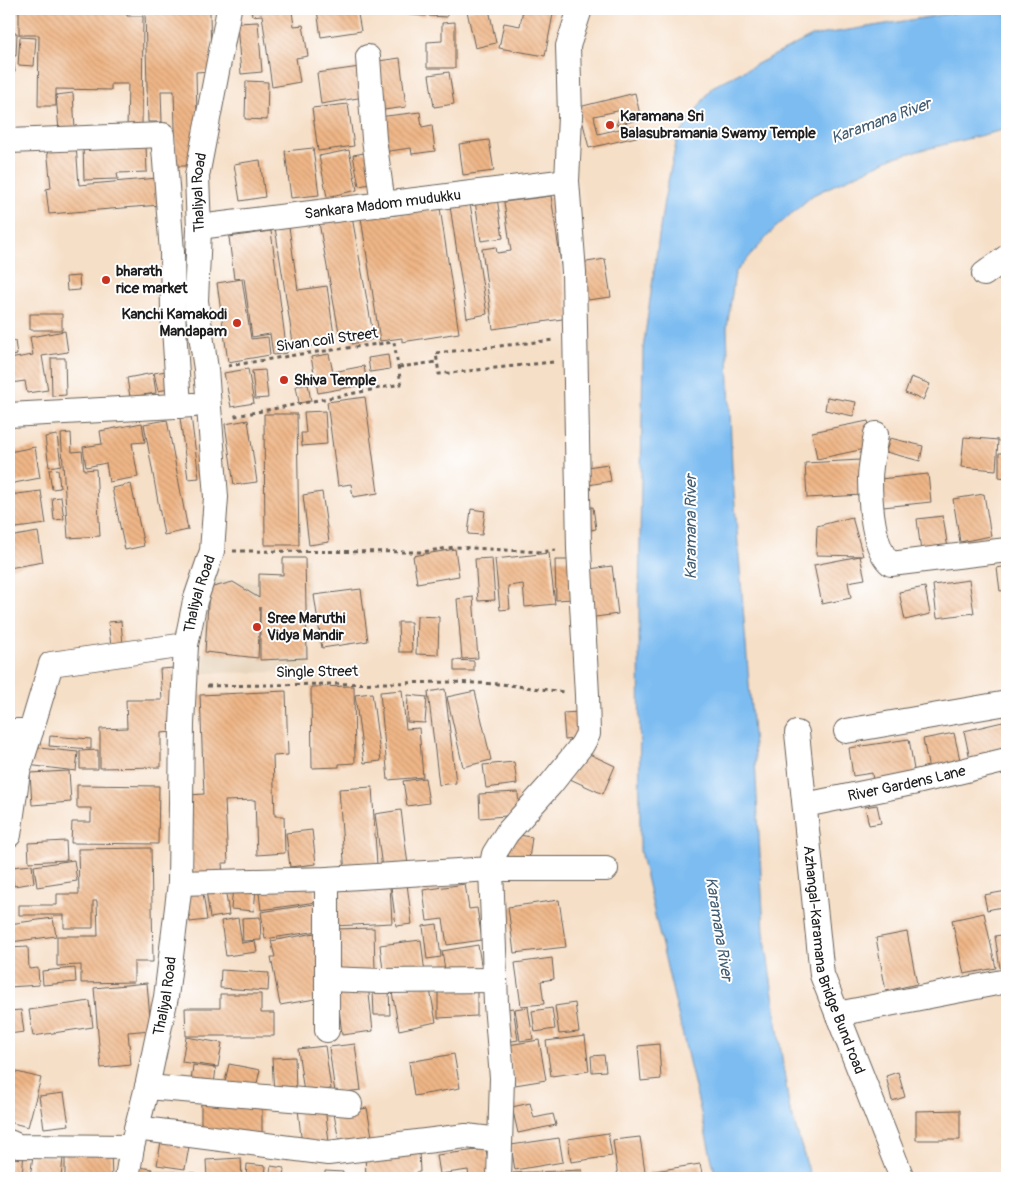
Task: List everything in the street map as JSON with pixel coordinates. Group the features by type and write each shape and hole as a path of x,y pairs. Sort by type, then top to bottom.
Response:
{"street":[{"name":"Thaliyal Road","path":"126,1178 166,997 180,883 186,645 195,601 212,551 216,497 206,370 196,301 197,176 228,9"},
{"path":"499,1178 502,1078 495,980 491,869 494,854 507,833 551,784 582,745 588,734 579,549 574,272 567,181 570,116 568,46 580,9"},
{"path":"368,57 374,139 383,204"},
{"path":"9,141 163,136 172,252 173,312 179,406"},
{"name":"Sankara Madom mudukku","path":"198,230 207,226 567,181"},
{"path":"984,274 1007,257"},
{"path":"9,415 179,406 209,413"},
{"path":"876,434 870,478 872,510 878,545 884,559 890,564 1007,550"},
{"path":"9,835 18,772 20,731 51,664 186,645"},
{"path":"846,732 1007,703"},
{"name":"Azhangal-Karamana Bridge Bund road","path":"798,733 822,975 902,1178"},
{"name":"River Gardens Lane","path":"805,804 912,783 1007,760"},
{"path":"180,883 328,879 491,869 606,869"},
{"path":"327,1030 328,879"},
{"path":"327,979 381,981 495,980"},
{"path":"837,1014 1007,981"},
{"path":"147,1087 350,1104"},
{"path":"9,1142 18,1146 134,1138 328,1153 466,1136 500,1140"}],"path":[{"name":"Sivan coil Street","path":"206,370 301,354 394,342 401,384 209,413"},
{"path":"575,349 439,374 436,353 575,349"},
{"path":"399,367 437,362"},
{"path":"212,551 422,552 455,547 540,552 579,549"},
{"name":"Single Street","path":"184,687 451,682 500,684 587,695"}],"shaded area":[{"name":"Sree Maruthi Vidya Mandir","path":"282,557 308,558 310,672 204,673 206,579 257,582 258,572 281,573"}],"water":[{"name":"Karamana River","path":"978,9 1007,9 1007,129 894,157 813,195 774,229 735,273 727,328 732,467 755,759 764,932 789,1106 811,1178 716,1178 640,851 639,603 643,349 664,200 677,139 712,87 812,36"}],"building":[{"path":"9,9 12,9 11,33 17,33 16,56 9,55"},
{"path":"19,9 127,9 127,16 143,16 142,129 127,129 128,84 111,84 111,90 56,89 56,106 38,106 39,35 19,35"},
{"path":"251,9 277,9 278,13 292,11 294,26 303,25 308,56 296,58 300,82 272,87 262,15 252,16"},
{"path":"357,9 361,31 321,37 317,10"},
{"path":"400,9 426,9 426,16 399,14"},
{"path":"429,9 447,9 447,17 429,16"},
{"path":"489,9 496,43 475,48 467,11"},
{"path":"523,9 554,9 545,56 499,48 504,23 520,26"},
{"path":"210,11 211,71 196,72 198,166 176,166 174,91 161,91 162,122 148,122 145,13"},
{"path":"258,22 262,72 241,74 237,23"},
{"path":"455,22 455,68 427,68 427,42 442,41 442,23"},
{"path":"20,37 36,38 34,66 18,65"},
{"path":"13,56 15,72 9,73 9,57"},
{"path":"400,58 406,107 384,110 378,61"},
{"path":"360,67 364,97 321,104 317,73"},
{"path":"449,72 454,104 434,107 429,75"},
{"path":"246,81 268,82 267,120 245,119"},
{"path":"73,93 75,130 59,131 56,95"},
{"path":"635,93 641,119 616,125 622,110 594,116 598,134 632,126 633,130 642,131 645,135 589,148 579,107"},
{"path":"348,104 354,146 318,151 312,108"},
{"path":"420,112 422,127 432,125 435,151 412,154 411,148 382,152 378,117"},
{"path":"489,140 494,171 463,175 459,144"},
{"path":"76,145 79,185 158,178 160,205 49,214 46,189 51,188 47,148"},
{"path":"146,145 147,172 117,173 118,179 84,180 83,146"},
{"path":"313,148 319,195 291,198 285,151"},
{"path":"349,150 357,190 327,197 319,156"},
{"path":"370,152 376,183 359,186 353,155"},
{"path":"260,160 265,197 240,201 234,164"},
{"path":"551,196 569,318 493,329 482,249 496,247 497,253 511,251 504,202"},
{"path":"497,198 503,238 481,241 475,201"},
{"path":"470,203 487,314 467,318 450,206"},
{"path":"440,208 459,333 402,342 402,338 380,341 361,218 389,213 389,216"},
{"path":"352,217 374,339 352,344 350,331 339,332 319,223"},
{"path":"288,220 298,290 327,286 335,342 294,349 274,221"},
{"path":"271,231 287,353 273,355 270,334 252,337 244,278 234,279 229,237"},
{"path":"605,259 611,297 580,301 575,264"},
{"path":"79,276 80,290 67,291 66,277"},
{"path":"242,279 251,339 268,337 270,355 228,362 217,283"},
{"path":"30,314 62,314 62,330 30,330"},
{"path":"65,331 68,352 42,356 48,390 27,393 25,381 11,383 9,359 33,355 30,337"},
{"path":"15,341 17,355 9,357 9,342"},
{"path":"329,354 333,372 364,366 367,384 318,393 311,357"},
{"path":"388,355 390,369 370,372 368,358"},
{"path":"51,358 65,358 66,395 52,396"},
{"path":"248,369 254,403 231,407 224,373"},
{"path":"265,370 268,398 255,399 252,371"},
{"path":"166,371 169,389 158,391 154,373"},
{"path":"153,373 156,393 130,397 127,378"},
{"path":"911,377 930,384 923,400 905,393"},
{"path":"308,384 311,401 299,403 296,386"},
{"path":"365,397 378,493 353,497 351,484 338,486 327,402"},
{"path":"827,397 856,402 853,416 825,410"},
{"path":"325,411 327,444 302,446 301,433 306,433 304,412"},
{"path":"264,414 297,414 299,545 265,545"},
{"path":"191,416 199,478 188,479 180,418"},
{"path":"167,420 188,530 164,535 144,424"},
{"path":"248,420 257,482 234,485 225,424"},
{"path":"868,421 874,447 817,459 812,432"},
{"path":"142,423 145,442 132,443 138,477 109,482 106,463 86,467 83,447 102,444 100,431"},
{"path":"71,433 72,452 82,451 84,470 96,469 100,536 68,538 61,434"},
{"path":"57,435 61,465 49,467 45,437"},
{"path":"964,437 998,440 996,470 961,467"},
{"path":"890,438 923,446 920,461 886,452"},
{"path":"35,447 40,478 9,484 9,452"},
{"path":"999,453 1007,453 1007,478 999,477"},
{"path":"860,460 862,495 807,498 805,463"},
{"path":"608,464 611,481 583,486 580,468"},
{"path":"58,469 60,488 52,489 49,470"},
{"path":"928,474 931,502 883,507 880,479"},
{"path":"131,484 144,546 125,550 112,488"},
{"path":"41,491 46,524 9,529 9,495"},
{"path":"322,492 329,542 309,545 303,495"},
{"path":"984,494 991,536 960,542 953,499"},
{"path":"61,497 64,519 54,520 52,498"},
{"path":"593,507 596,529 585,531 581,509"},
{"path":"471,509 485,511 482,535 468,534"},
{"path":"943,516 948,549 921,552 917,519"},
{"path":"852,517 863,556 816,555 817,526"},
{"path":"38,532 43,562 9,568 9,537"},
{"path":"455,549 459,576 417,583 413,556"},
{"path":"549,553 555,604 525,607 523,584 508,586 510,609 500,610 495,559"},
{"path":"860,556 865,579 848,582 851,598 822,604 814,565"},
{"name":"Sree Maruthi Vidya Mandir","path":"283,558 305,558 307,658 260,660 260,607 258,658 205,652 209,588 233,582 259,598 259,574 283,575"},
{"path":"492,558 495,600 478,601 475,559"},
{"path":"555,560 573,560 574,599 556,600"},
{"path":"612,566 618,614 588,618 582,570"},
{"path":"1007,566 1007,590 1000,591 997,568"},
{"path":"969,580 974,613 937,618 933,585"},
{"path":"925,587 930,614 905,620 899,592"},
{"path":"361,589 368,641 322,648 314,595"},
{"path":"473,597 478,658 462,659 457,599"},
{"path":"417,616 439,617 438,655 416,654"},
{"path":"121,621 123,645 111,646 108,622"},
{"path":"398,622 411,622 412,652 399,652"},
{"path":"454,660 474,661 474,671 454,671"},
{"path":"174,668 173,732 161,733 161,767 100,768 100,729 127,728 126,700 162,700 160,669"},
{"path":"354,686 355,763 339,764 339,767 312,768 311,687"},
{"path":"445,689 456,783 439,785 428,692"},
{"path":"402,690 406,729 419,728 423,777 388,780 380,692"},
{"path":"286,691 288,755 273,756 275,816 284,816 285,853 257,855 255,800 225,801 228,863 222,863 223,876 193,877 189,795 204,794 200,695"},
{"path":"475,691 491,760 463,767 447,697"},
{"path":"372,693 381,761 364,763 355,695"},
{"path":"408,695 427,697 425,723 407,722"},
{"path":"579,712 582,738 565,740 563,713"},
{"path":"1007,721 1007,755 971,764 964,731"},
{"path":"954,733 962,769 930,775 923,739"},
{"path":"50,736 91,739 91,749 49,746"},
{"path":"909,739 915,776 873,783 872,773 853,776 849,748"},
{"path":"29,747 78,752 76,771 27,765"},
{"path":"98,750 98,769 80,769 80,751"},
{"path":"583,751 615,766 603,794 570,779"},
{"path":"514,762 517,784 486,788 483,765"},
{"path":"69,771 71,802 32,805 30,773"},
{"path":"425,778 429,803 407,806 403,781"},
{"path":"77,785 159,786 158,844 71,843 72,822 91,822 91,808 77,808"},
{"path":"372,787 377,865 345,875 339,789"},
{"path":"518,792 519,815 480,818 479,794"},
{"path":"877,805 881,823 869,825 865,807"},
{"path":"401,810 408,865 382,868 375,814"},
{"path":"312,830 316,864 290,867 286,833"},
{"path":"511,834 532,837 529,859 508,857"},
{"path":"66,841 67,860 29,862 28,843"},
{"path":"151,848 153,962 134,962 134,982 81,983 81,965 57,966 57,936 98,936 97,901 93,901 93,928 64,928 64,915 19,915 19,905 57,905 57,894 79,894 78,849"},
{"path":"74,860 77,881 37,887 34,866"},
{"path":"32,865 34,883 14,886 11,867"},
{"path":"407,884 412,924 396,926 391,886"},
{"path":"465,884 469,909 477,908 482,940 447,945 443,919 427,921 423,890"},
{"path":"313,885 316,902 261,910 259,893"},
{"path":"390,885 392,923 334,926 332,888"},
{"path":"233,886 256,888 254,911 231,909"},
{"path":"225,887 229,915 210,918 206,890"},
{"path":"1007,891 1007,906 987,910 984,895"},
{"path":"203,893 207,920 190,922 186,895"},
{"path":"559,900 566,947 514,953 508,907"},
{"path":"321,903 325,930 265,939 261,912"},
{"path":"984,913 996,968 964,974 952,920"},
{"path":"260,917 261,940 243,941 242,918"},
{"path":"53,918 56,936 11,942 9,924"},
{"path":"238,918 242,943 255,941 257,952 226,956 221,921"},
{"path":"437,924 441,957 427,959 423,926"},
{"path":"374,928 375,971 336,972 335,929"},
{"path":"907,932 917,984 886,991 876,938"},
{"path":"315,933 327,997 280,1005 271,957 275,957 271,941"},
{"path":"1007,934 1007,967 1000,968 995,936"},
{"path":"421,940 425,974 384,979 380,945"},
{"path":"478,945 482,971 446,976 442,951"},
{"path":"28,947 29,969 38,968 39,985 9,987 9,948"},
{"path":"552,958 554,979 541,981 544,1004 521,1006 515,963"},
{"path":"75,968 76,982 43,985 42,971"},
{"path":"221,970 269,973 268,991 220,988"},
{"path":"147,983 151,1030 128,1032 131,1065 101,1068 94,988"},
{"path":"429,984 436,1022 399,1030 392,992"},
{"path":"368,985 373,1031 342,1035 337,989"},
{"path":"477,988 477,1016 438,1018 438,989"},
{"path":"373,991 389,991 390,1015 374,1015"},
{"path":"220,994 261,994 261,1013 274,1013 274,1036 186,1036 185,1008 220,1008"},
{"path":"90,1001 93,1027 33,1036 29,1010"},
{"path":"575,1003 579,1032 559,1034 555,1006"},
{"path":"528,1007 533,1039 520,1041 515,1009"},
{"path":"513,1008 518,1040 506,1042 500,1010"},
{"path":"552,1008 555,1029 535,1032 532,1011"},
{"path":"21,1010 24,1032 9,1034 9,1011"},
{"path":"585,1036 589,1071 551,1076 546,1041"},
{"path":"186,1037 222,1043 218,1067 182,1062"},
{"path":"539,1040 546,1080 515,1085 508,1045"},
{"path":"355,1044 361,1090 335,1093 329,1047"},
{"path":"659,1044 661,1079 641,1081 638,1046"},
{"path":"325,1046 331,1089 304,1093 298,1049"},
{"path":"454,1054 460,1088 414,1096 409,1062"},
{"path":"604,1055 606,1071 592,1072 591,1056"},
{"path":"295,1057 296,1093 274,1094 272,1058"},
{"path":"229,1064 260,1070 255,1092 224,1086"},
{"path":"193,1065 216,1068 213,1093 190,1090"},
{"path":"9,1070 41,1078 28,1127 9,1122"},
{"path":"898,1072 905,1097 892,1101 886,1076"},
{"path":"64,1093 69,1125 44,1128 39,1096"},
{"path":"201,1101 262,1101 262,1135 201,1135"},
{"path":"530,1103 534,1118 553,1114 556,1125 518,1133 512,1107"},
{"path":"325,1106 329,1143 302,1146 298,1109"},
{"path":"367,1108 373,1142 340,1147 334,1114"},
{"path":"960,1110 960,1140 916,1140 916,1111"},
{"path":"608,1133 612,1156 571,1162 568,1139"},
{"path":"162,1136 190,1141 185,1169 157,1165"},
{"path":"640,1137 646,1178 618,1178 613,1140"},
{"path":"559,1138 563,1162 515,1170 511,1145"},
{"path":"486,1149 490,1178 469,1178 468,1170 440,1174 437,1155"},
{"path":"11,1150 24,1151 22,1178 9,1178"},
{"path":"419,1151 420,1172 416,1172 416,1178 366,1178 365,1153"},
{"path":"111,1152 112,1178 65,1178 65,1153"},
{"path":"33,1155 63,1158 61,1178 30,1178"},
{"path":"241,1158 242,1178 207,1178 206,1160"},
{"path":"247,1164 266,1166 265,1178 246,1178"},
{"path":"700,1164 703,1178 649,1178 648,1172"},
{"path":"271,1166 284,1168 283,1178 269,1178"},
{"path":"139,1167 152,1169 151,1178 138,1178"},
{"path":"582,1170 583,1178 513,1178 513,1173"},
{"path":"325,1171 343,1172 342,1178 325,1178"},
{"path":"154,1172 196,1173 195,1178 154,1178"},
{"path":"465,1175 465,1178 450,1178 450,1177"}],"place":[{"name":"Karamana Sri Balasubramania Swamy Temple","path":"610,125"},
{"name":"bharath rice market","path":"106,280"},
{"name":"Kanchi Kamakodi Mandapam","path":"237,323"},
{"name":"Shiva Temple","path":"284,380"},
{"name":"Sree Maruthi Vidya Mandir","path":"257,627"}]}
